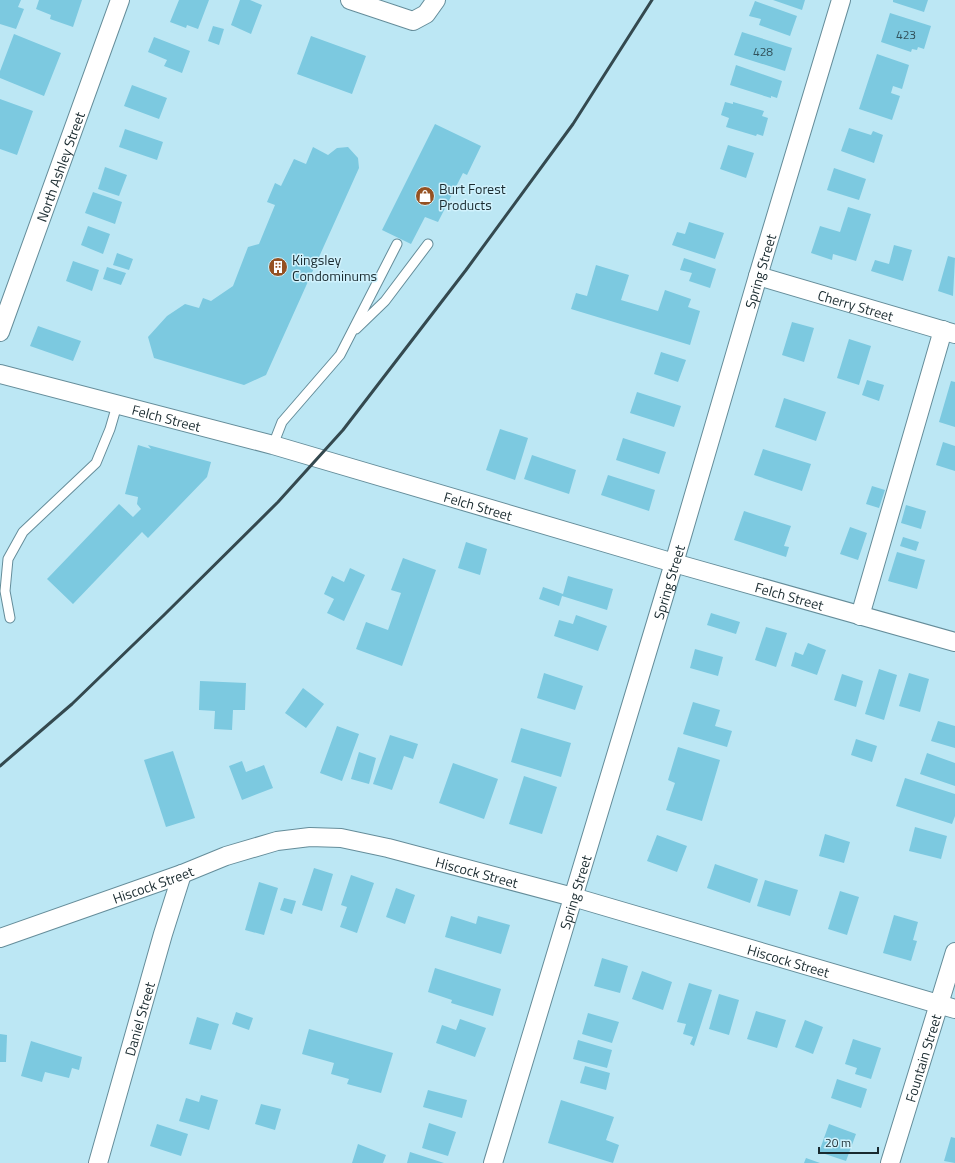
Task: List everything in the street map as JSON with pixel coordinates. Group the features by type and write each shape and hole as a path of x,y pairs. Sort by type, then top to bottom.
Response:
{"street":[{"name":"North Ashley Street","path":"0,332 120,0"},
{"path":"350,0 406,20 413,21 426,14 436,0"},
{"name":"Spring Street","path":"492,1163 674,563 841,0"},
{"name":"Cherry Street","path":"758,276 949,332"},
{"path":"860,616 949,332"},
{"name":"Felch Street","path":"0,374 273,446 674,563 955,642"},
{"name":"Hiscock Street","path":"0,938 182,874 226,856 277,841 310,837 341,838 388,848 573,897 947,1007"},
{"name":"Daniel Street","path":"98,1163 163,934 182,874"},
{"name":"Fountain Street","path":"890,1163 947,1007 955,952"}],"lane":[{"path":"273,446 282,422 340,356 397,244"},
{"path":"351,334 386,301 428,244"},
{"path":"10,618 5,591 8,559 23,532 96,463 110,429 117,405"}],"building":[{"path":"0,0 21,0 18,7 24,9 16,29 0,24"},
{"path":"39,0 82,0 73,27 50,19 51,15 36,9"},
{"path":"179,0 209,0 198,29 187,25 186,28 170,22"},
{"path":"240,0 250,0 262,5 251,34 231,25"},
{"path":"773,0 805,0 802,10"},
{"path":"893,0 928,0 924,12 893,2"},
{"path":"755,1 797,16 790,36 759,25 761,19 749,16"},
{"path":"890,13 931,26 924,49 918,47 917,50 912,49 911,52 881,42"},
{"path":"213,26 224,29 219,45 208,41"},
{"path":"742,32 792,48 785,71 734,55"},
{"path":"14,34 61,53 44,96 0,78 0,71"},
{"path":"311,36 366,56 352,94 297,74"},
{"path":"154,37 190,51 182,73 164,66 167,60 148,52"},
{"path":"877,54 909,65 902,89 893,86 891,93 900,96 892,120 859,109"},
{"path":"736,65 782,81 777,98 771,96 771,98 730,85"},
{"path":"132,85 167,98 159,119 124,106"},
{"path":"0,99 33,111 17,155 0,149"},
{"path":"725,102 733,104 733,102 764,111 762,116 768,118 763,136 757,134 756,136 726,127 729,118 721,115"},
{"name":"Burt Forest Products","path":"435,124 481,146 467,175 463,173 438,222 425,217 411,244 382,230"},
{"path":"849,128 871,135 873,131 883,135 874,163 841,151"},
{"path":"125,129 163,142 157,160 119,147"},
{"path":"728,145 754,153 746,178 720,169"},
{"name":"Kingsley Condominums","path":"313,147 328,155 337,148 348,147 358,158 359,168 266,375 244,385 154,358 148,337 167,316 185,304 199,308 203,298 211,301 233,286 248,247 259,244 275,205 267,202 275,183 281,186 294,159 306,164"},
{"path":"105,167 127,175 119,196 98,189"},
{"path":"834,168 866,179 859,200 827,190"},
{"path":"93,192 122,202 115,224 85,213"},
{"path":"848,207 871,214 856,261 833,254 832,260 811,253 820,226 840,232"},
{"path":"689,222 724,233 715,259 672,245 677,232 685,234"},
{"path":"88,226 110,234 103,254 81,245"},
{"path":"894,245 912,250 903,281 871,271 875,260 889,264"},
{"path":"117,253 133,259 129,270 113,265"},
{"path":"948,256 955,258 953,296 938,291"},
{"path":"684,258 716,269 710,288 689,281 692,273 680,270"},
{"path":"73,261 99,270 92,291 66,281"},
{"path":"596,265 629,275 621,300 658,311 665,290 691,299 688,307 700,311 690,345 571,309 576,293 587,296"},
{"path":"107,267 126,273 121,285 103,279"},
{"path":"792,322 814,328 804,362 782,355"},
{"path":"38,326 81,341 73,361 30,346"},
{"path":"849,339 871,346 859,385 837,378"},
{"path":"661,352 686,360 678,382 654,374"},
{"path":"867,380 884,385 879,401 862,395"},
{"path":"951,381 955,382 955,427 939,422"},
{"path":"637,392 681,406 674,427 630,413"},
{"path":"784,398 826,412 816,441 775,427"},
{"path":"500,429 528,438 515,480 486,470"},
{"path":"623,438 666,452 659,474 616,460"},
{"path":"943,442 955,446 955,471 936,465"},
{"path":"138,445 151,449 148,445 211,462 207,477 148,538 142,532 73,604 47,579 119,504 133,517 141,509 137,504 138,497 125,494"},
{"path":"763,449 811,464 802,491 754,475"},
{"path":"532,455 576,470 569,494 524,479"},
{"path":"608,475 655,490 649,511 601,495"},
{"path":"872,486 885,490 879,508 866,504"},
{"path":"906,505 926,511 921,529 901,523"},
{"path":"744,511 791,526 784,546 789,547 786,557 734,540"},
{"path":"850,527 867,533 858,560 840,554"},
{"path":"903,537 919,542 916,551 900,546"},
{"path":"466,542 487,549 480,575 458,568"},
{"path":"897,552 925,560 917,589 888,581"},
{"path":"403,558 436,570 402,666 356,649 366,622 388,630 401,593 391,590"},
{"path":"350,568 365,575 344,621 327,613 334,599 324,594 332,576 344,582"},
{"path":"568,576 613,589 607,610 562,596 559,606 539,599 543,587 563,594"},
{"path":"711,613 740,622 736,634 707,625"},
{"path":"576,615 607,626 598,651 554,636 559,620 573,624"},
{"path":"766,627 787,633 776,667 755,660"},
{"path":"808,643 826,650 817,675 791,666 795,652 803,655"},
{"path":"695,649 723,657 718,676 690,668"},
{"path":"879,669 897,675 884,720 865,714"},
{"path":"544,673 583,686 575,710 537,698"},
{"path":"909,673 929,679 920,712 899,706"},
{"path":"842,674 863,681 856,707 834,700"},
{"path":"200,681 246,683 245,710 233,710 232,730 214,729 215,711 199,710"},
{"path":"303,688 324,704 306,728 285,713"},
{"path":"693,702 720,710 715,726 732,731 727,747 683,734"},
{"path":"938,721 955,726 955,748 931,741"},
{"path":"337,726 359,734 342,781 320,773"},
{"path":"521,728 571,743 561,777 511,762"},
{"path":"390,735 418,744 413,759 404,756 392,790 373,784"},
{"path":"856,739 877,746 872,762 851,755"},
{"path":"678,747 720,760 702,821 666,810 675,783 668,780"},
{"path":"173,751 195,818 166,827 144,760"},
{"path":"359,752 376,758 369,784 351,779"},
{"path":"927,753 955,763 955,786 920,774"},
{"path":"242,761 246,772 264,765 273,788 242,800 229,766"},
{"path":"453,763 498,779 484,819 439,803"},
{"path":"524,776 557,787 542,834 509,824"},
{"path":"905,778 955,794 955,816 952,824 896,806"},
{"path":"915,827 947,836 941,859 909,851"},
{"path":"825,834 850,842 844,863 819,856"},
{"path":"657,835 687,846 677,872 647,861"},
{"path":"715,864 758,879 750,903 707,888"},
{"path":"314,868 333,874 322,911 302,905"},
{"path":"351,875 374,883 357,933 340,927 347,907 341,905"},
{"path":"765,880 798,890 790,916 757,906"},
{"path":"259,882 278,888 264,935 245,930"},
{"path":"396,888 415,895 405,924 386,917"},
{"path":"840,891 859,897 847,935 828,929"},
{"path":"284,898 296,901 292,914 280,910"},
{"path":"894,915 918,922 913,940 917,941 911,961 883,953"},
{"path":"451,916 476,924 478,916 510,925 501,954 445,937"},
{"path":"602,958 628,966 620,993 594,986"},
{"path":"435,968 501,989 493,1016 451,1003 452,1000 428,992"},
{"path":"642,971 672,982 663,1010 632,999"},
{"path":"689,983 712,990 694,1046 690,1044 693,1037 683,1034 686,1024 677,1022"},
{"path":"719,994 739,1000 729,1035 709,1029"},
{"path":"756,1011 786,1020 777,1048 747,1039"},
{"path":"236,1012 253,1018 249,1030 232,1024"},
{"path":"588,1013 619,1022 612,1043 582,1034"},
{"path":"197,1017 219,1024 211,1050 189,1044"},
{"path":"460,1019 486,1028 475,1057 436,1043 442,1025 456,1030"},
{"path":"805,1020 823,1027 813,1054 795,1047"},
{"path":"309,1029 393,1053 381,1093 347,1084 349,1079 331,1074 334,1063 302,1054"},
{"path":"0,1034 7,1035 6,1062 0,1062"},
{"path":"853,1039 881,1048 871,1079 855,1074 857,1068 845,1064"},
{"path":"578,1040 612,1050 607,1068 573,1059"},
{"path":"31,1041 82,1057 79,1070 72,1068 69,1078 45,1072 42,1082 21,1076"},
{"path":"585,1066 610,1073 606,1090 580,1083"},
{"path":"837,1079 867,1089 861,1108 831,1098"},
{"path":"428,1090 467,1100 462,1118 423,1107"},
{"path":"201,1095 218,1100 209,1130 179,1121 186,1098 199,1102"},
{"path":"561,1100 614,1117 606,1140 619,1145 613,1163 548,1143"},
{"path":"261,1104 281,1109 275,1130 255,1124"},
{"path":"429,1123 456,1132 448,1156 422,1148"},
{"path":"157,1124 188,1134 181,1156 150,1146"},
{"path":"829,1124 856,1134 846,1161 819,1152"},
{"path":"951,1137 955,1138 955,1163 944,1161"},
{"path":"358,1144 386,1155 383,1163 352,1163"},
{"path":"410,1152 444,1163 407,1163"},
{"path":"806,1158 820,1163 804,1163"}],"railway":[{"path":"0,766 72,704 164,615 278,502 343,430 466,270 573,124 652,0"}],"place":[{"name":"Burt Forest Products","path":"425,196"},
{"name":"Kingsley Condominums","path":"278,267"}]}
